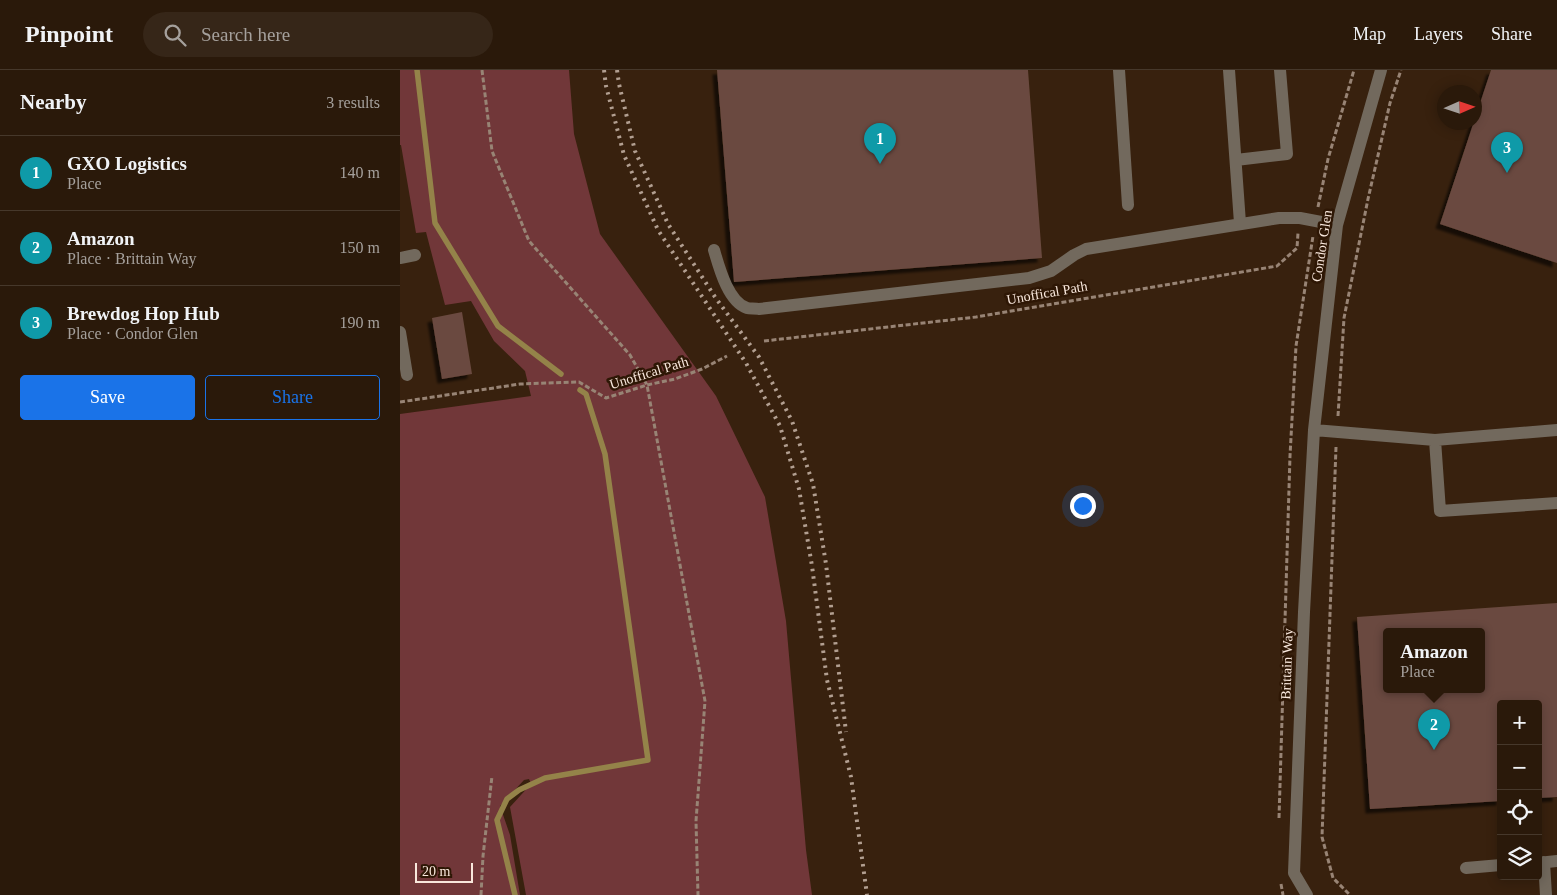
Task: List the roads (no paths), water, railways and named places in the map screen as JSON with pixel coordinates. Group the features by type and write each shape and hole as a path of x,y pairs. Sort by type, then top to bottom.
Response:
{"street":[{"path":"1118,70 1128,205"},
{"path":"1228,70 1240,223"},
{"path":"1236,160 1287,154 1280,70"},
{"name":"Condor Glen","path":"1314,430 1338,226 1382,70"},
{"path":"714,250 722,277 735,299 746,308 759,309 1028,278 1052,271 1074,254 1086,249 1240,223 1279,218 1300,218 1338,226"},
{"path":"400,258 415,255"},
{"path":"400,332 407,374"},
{"path":"1314,430 1435,440 1557,430"},
{"name":"Brittain Way","path":"1307,895 1294,873 1304,612 1314,430"},
{"path":"1435,440 1440,511 1557,503"},
{"path":"1542,862 1557,861"},
{"path":"1466,868 1497,865"},
{"path":"1542,869 1546,895"}],"waterway":[{"path":"417,70 435,223 498,326 561,374"},
{"path":"515,895 497,820 507,799 519,790 545,778 648,760 605,454 586,394 580,390"}],"railway":[{"path":"604,70 606,86 624,155 658,230 746,363 780,426 799,489 812,566 827,680 851,777 867,895"},
{"path":"617,70 635,151 668,224 715,297 759,357 792,421 813,484 826,564 846,732"}],"place":[{"name":"GXO Logistics","path":"880,164"},
{"name":"Brewdog Hop Hub","path":"1507,173"},
{"name":"Amazon","path":"1434,750"}]}
